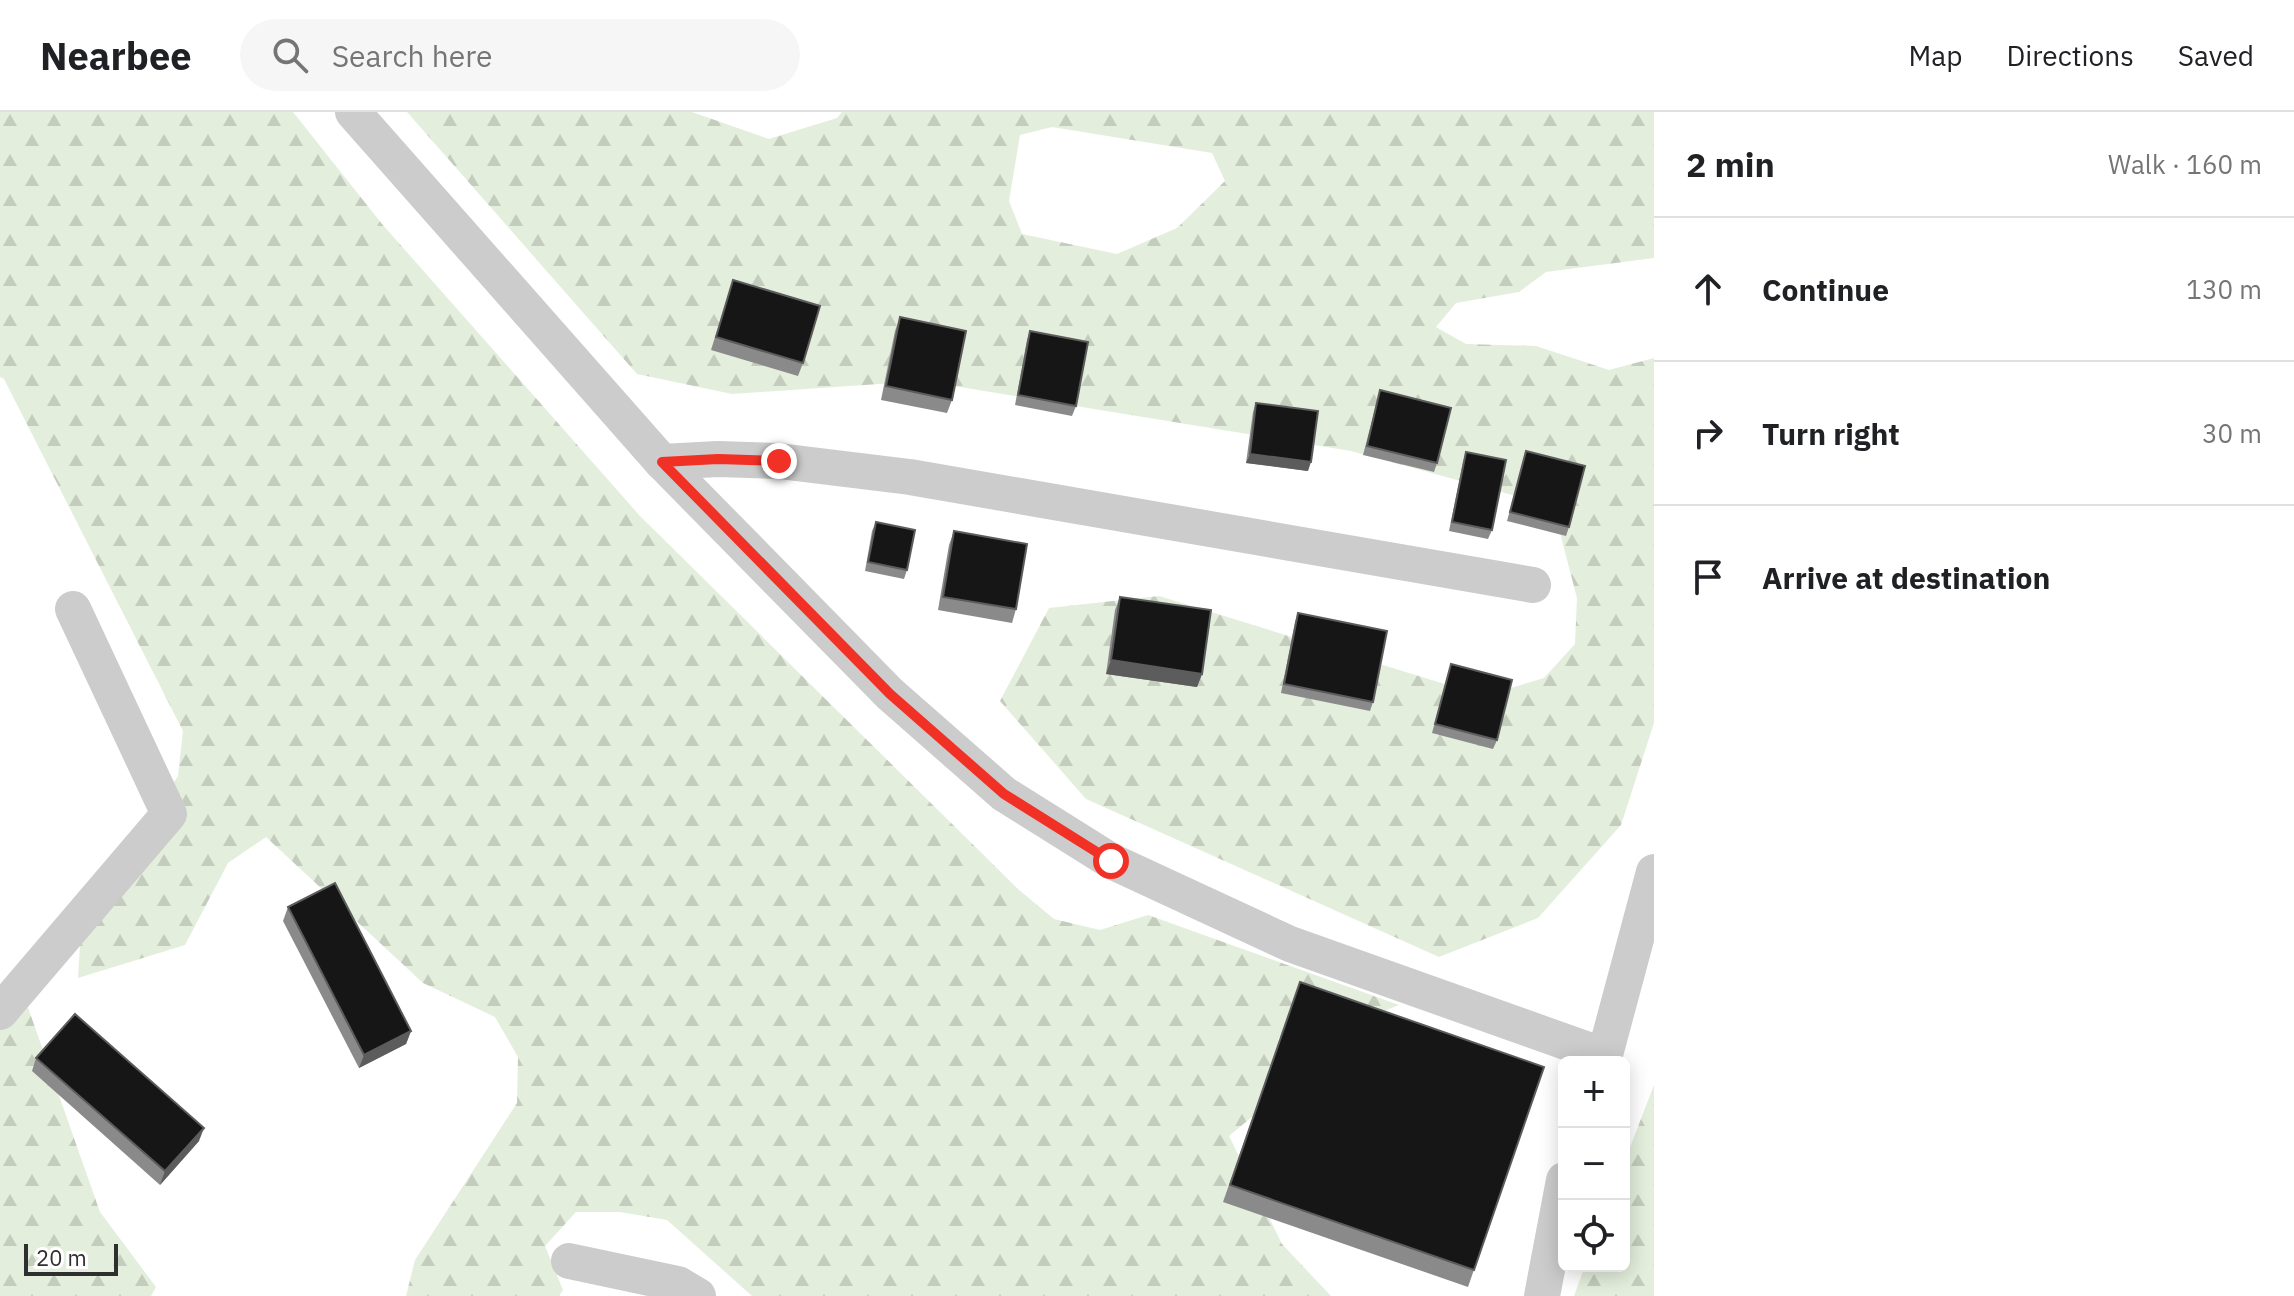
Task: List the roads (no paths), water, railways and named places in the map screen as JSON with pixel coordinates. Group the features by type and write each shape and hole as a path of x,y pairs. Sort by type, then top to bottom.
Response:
{"street":[{"path":"353,112 662,462 890,694 1004,794 1111,861 1290,944 1596,1056"},
{"path":"662,462 718,459 779,461 910,477 1533,585"},
{"path":"5,996 169,814 73,609"},
{"path":"1605,1056 1654,872"},
{"path":"1542,1296 1560,1200"},
{"path":"569,1261 678,1284 698,1296"}]}
